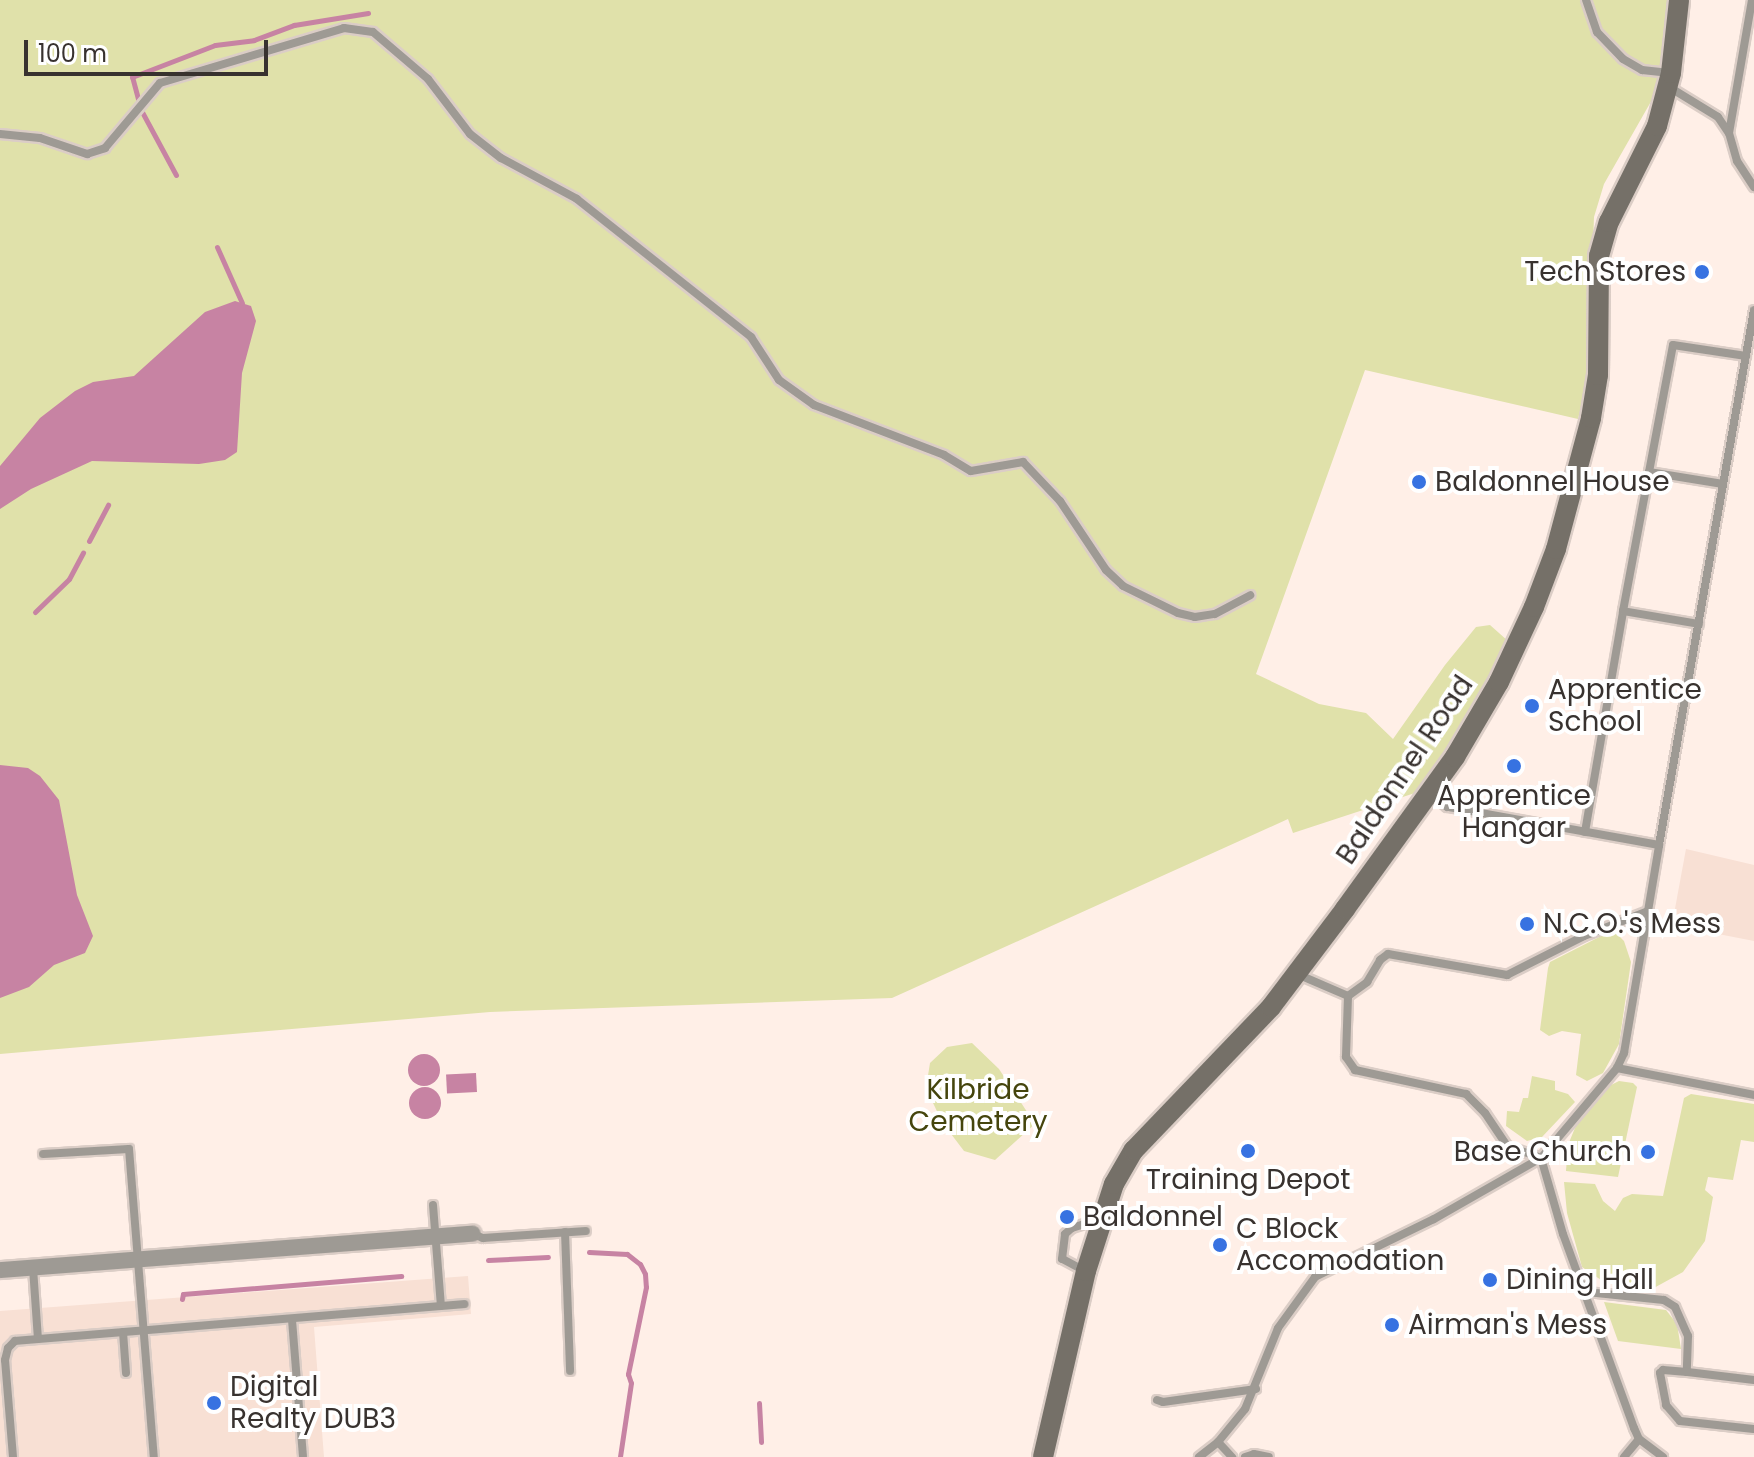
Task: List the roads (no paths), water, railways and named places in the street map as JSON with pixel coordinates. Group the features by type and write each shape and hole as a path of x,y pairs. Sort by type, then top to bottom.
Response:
{"street":[{"name":"Baldonnel Road","path":"1043,1457 1100,1219 1114,1184 1134,1150 1238,1044 1297,974 1455,757 1499,682 1556,549 1591,418 1598,375 1599,256 1609,222 1657,126 1670,80 1679,0"},
{"path":"0,1270 473,1234"}],"lane":[{"path":"1586,0 1597,32 1623,59 1670,80 1718,117 1729,133 1737,161 1754,187"},
{"path":"1729,133 1752,0"},
{"path":"0,134 40,138 87,154 105,148 160,83 275,46 344,28 373,32 428,79 470,134 501,158 577,199 751,337 779,380 814,405 944,455 971,471 1023,462 1060,501 1106,570 1123,586 1178,613 1195,617 1215,614 1250,595"},
{"path":"1199,1457 1218,1442 1256,1389 1278,1328 1315,1277 1434,1219 1541,1158 1617,1068 1624,1053 1754,310"},
{"path":"1585,832 1673,345 1746,356"},
{"path":"1649,472 1723,484"},
{"path":"1623,611 1699,624"},
{"path":"1429,792 1447,807 1659,845"},
{"path":"1348,996 1367,982 1380,960 1388,954 1507,975 1584,936 1648,911"},
{"path":"1297,974 1348,996"},
{"path":"1348,996 1349,1065 1355,1070 1466,1094 1485,1113 1507,1146 1541,1158"},
{"path":"1617,1068 1754,1095"},
{"path":"43,1154 129,1149 154,1457"},
{"path":"1541,1158 1563,1234 1639,1439 1663,1457"},
{"path":"433,1205 441,1306"},
{"path":"1086,1271 1062,1259 1065,1234 1072,1228 1100,1219"},
{"path":"473,1234 483,1238 586,1231"},
{"path":"565,1232 570,1371"},
{"path":"33,1268 38,1339"},
{"path":"1587,1292 1664,1300 1675,1307 1688,1336 1687,1372"},
{"path":"13,1457 5,1360 8,1348 15,1341 464,1304"},
{"path":"292,1320 303,1457"},
{"path":"123,1332 126,1373"},
{"path":"1754,1380 1663,1370 1660,1373 1662,1394 1671,1414 1692,1423 1754,1429"},
{"path":"1157,1400 1163,1402 1256,1389"},
{"path":"1624,1457 1639,1439"},
{"path":"1218,1442 1232,1457"},
{"path":"1245,1457 1269,1457"}],"waterway":[{"path":"176,175 141,110 132,77 215,45 254,40 294,25 368,13"},
{"path":"217,247 242,303"},
{"path":"89,541 108,505"},
{"path":"35,612 69,579 83,553"},
{"path":"589,1252 627,1254 640,1264 645,1274 646,1287 628,1374 631,1383 620,1457"},
{"path":"488,1260 548,1257"},
{"path":"182,1299 183,1294 401,1276"},
{"path":"759,1403 761,1442"}],"place":[{"name":"Tech Stores","path":"1702,272"},
{"name":"Baldonnel House","path":"1419,482"},
{"name":"Apprentice School","path":"1532,706"},
{"name":"Apprentice Hangar","path":"1514,766"},
{"name":"N.C.O.'s Mess","path":"1527,924"},
{"name":"Training Depot","path":"1248,1151"},
{"name":"Base Church","path":"1648,1152"},
{"name":"Baldonnel","path":"1067,1217"},
{"name":"C Block Accomodation","path":"1220,1245"},
{"name":"Dining Hall","path":"1490,1280"},
{"name":"Airman's Mess","path":"1392,1325"},
{"name":"Digital Realty DUB3","path":"214,1403"}],"park label":[{"name":"Kilbride Cemetery","path":"978,1106"}]}
